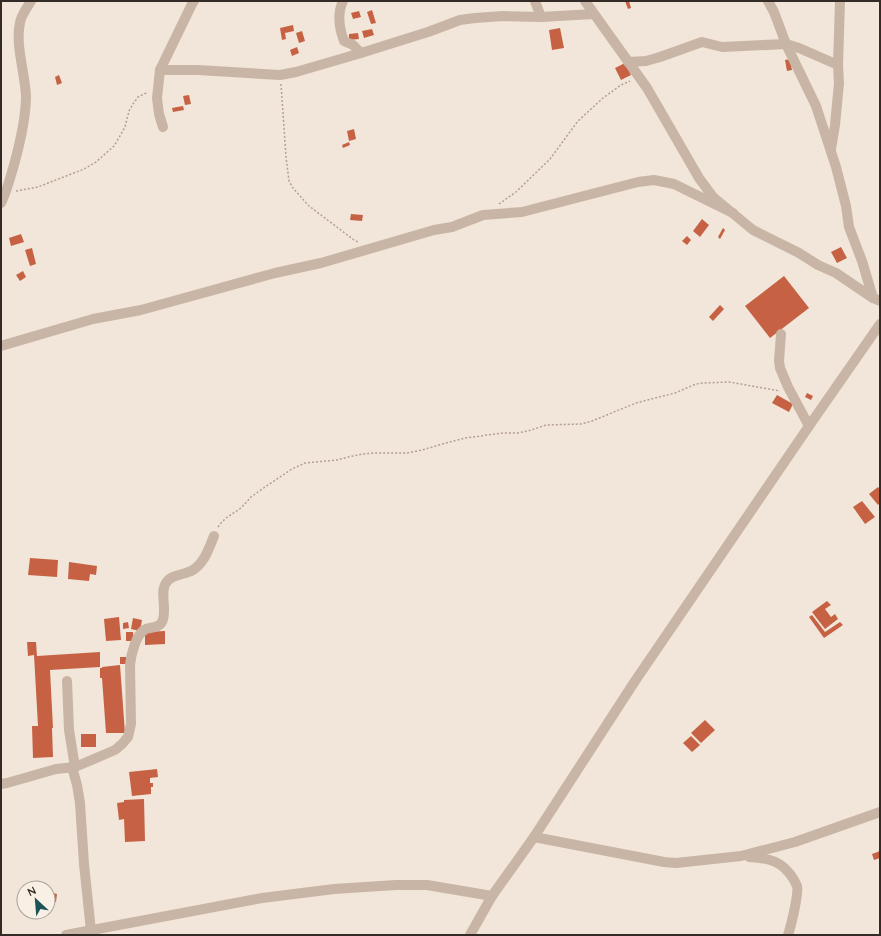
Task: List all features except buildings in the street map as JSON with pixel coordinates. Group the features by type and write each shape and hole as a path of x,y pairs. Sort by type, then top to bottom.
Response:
{"street":[{"path":"1,203 6,193 17,154 24,118 26,97 25,79 18,35 20,21 30,1"},
{"path":"163,127 159,114 157,98 160,70 194,1"},
{"path":"343,1 341,5 339,24 344,41 353,45 361,53"},
{"path":"535,1 541,17"},
{"path":"585,1 647,88 699,178 713,197 753,230 836,273 876,300"},
{"path":"768,1 774,12 786,44 816,106 836,167 850,227 876,300"},
{"path":"831,151 838,93 840,1"},
{"path":"160,70 198,70 280,75 296,72 361,53 428,32 460,20 503,16 541,17 594,14"},
{"path":"628,62 646,61 702,42 722,47 786,44 838,65"},
{"path":"1,346 93,320 141,310 275,273 321,263 434,230 452,227 483,215 522,212 638,182 654,180 674,184 733,213"},
{"path":"470,935 492,896 534,837 635,681 880,324"},
{"path":"781,334 779,356 780,368 809,426"},
{"path":"1,784 56,769 73,767 115,750 122,744 128,737 131,724 130,665 136,642 142,632 146,629 161,624 164,612 163,590 166,583 169,579 198,566 206,554 214,536"},
{"path":"66,681 73,767 80,803 84,864 91,930"},
{"path":"534,837 676,863 741,856 796,842 880,812"},
{"path":"741,856 761,857 776,862 785,868 797,886 792,923 788,935"},
{"path":"66,935 262,898 334,889 396,885 427,885 492,896"}],"path":[{"path":"280,75 289,181 293,188 310,206 354,240 374,247"},
{"path":"496,206 516,192 550,159 578,121 598,102 621,85 639,77"},
{"path":"6,193 38,187 84,169 96,162 114,146 126,128 129,111 138,98 145,93 158,88"},
{"path":"214,536 221,522 241,508 251,497 292,469 305,463 337,460 363,454 407,453 465,438 503,433 517,433 546,425 581,424 636,403 675,393 703,382 729,382 791,392"}]}
